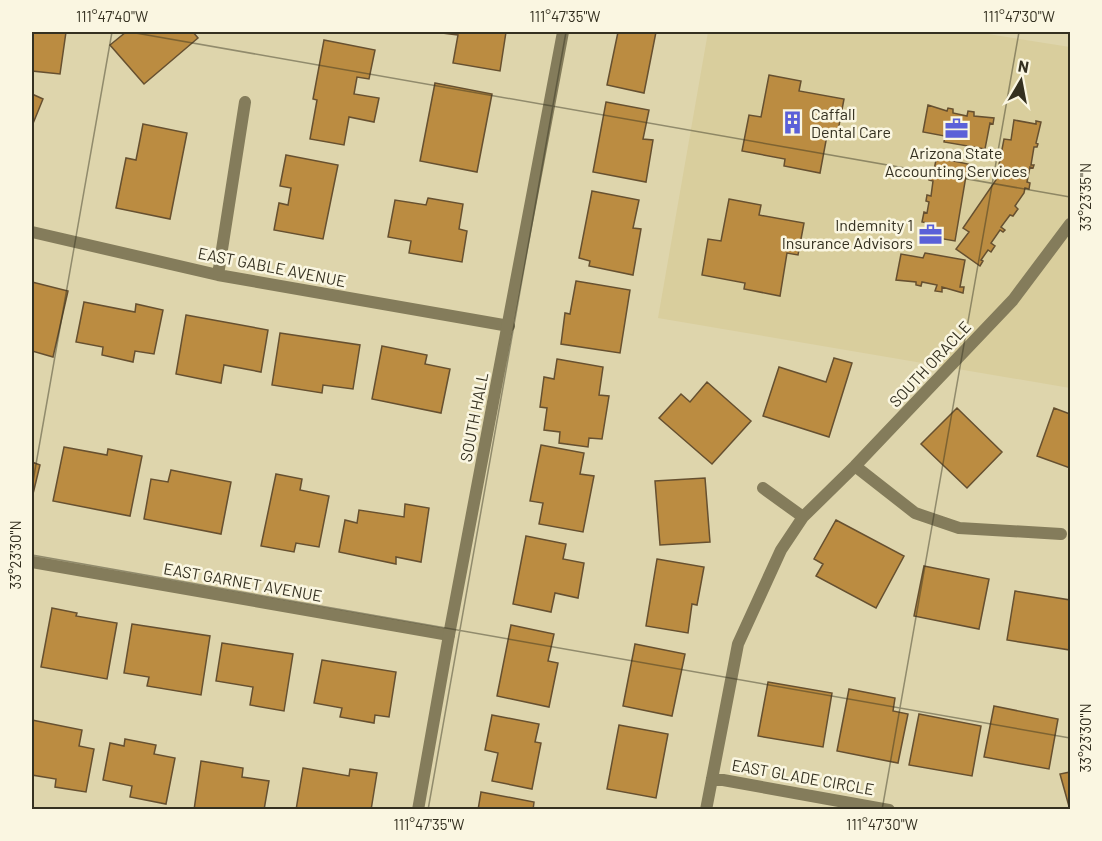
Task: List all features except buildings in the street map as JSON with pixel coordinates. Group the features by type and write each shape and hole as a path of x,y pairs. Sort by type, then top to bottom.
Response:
{"street":[{"name":"SOUTH HALL","path":"418,810 563,32"},
{"path":"218,275 245,102"},
{"name":"SOUTH ORACLE","path":"706,810 738,644 781,550 803,516 855,466 1013,300 1071,224"},
{"name":"EAST GABLE AVENUE","path":"32,232 218,275 508,326"},
{"path":"855,466 915,513 958,528 1061,534"},
{"path":"763,488 803,516"},
{"name":"EAST GARNET AVENUE","path":"32,561 449,635"},
{"name":"EAST GLADE CIRCLE","path":"712,778 889,810"}],"shaded area":[{"path":"708,32 975,32 1070,47 1070,388 658,318"}],"place":[{"name":"Caffall Dental Care","path":"793,123"},
{"name":"Arizona State Accounting Services","path":"956,128"},
{"name":"Indemnity 1 Insurance Advisors","path":"931,234"}]}
